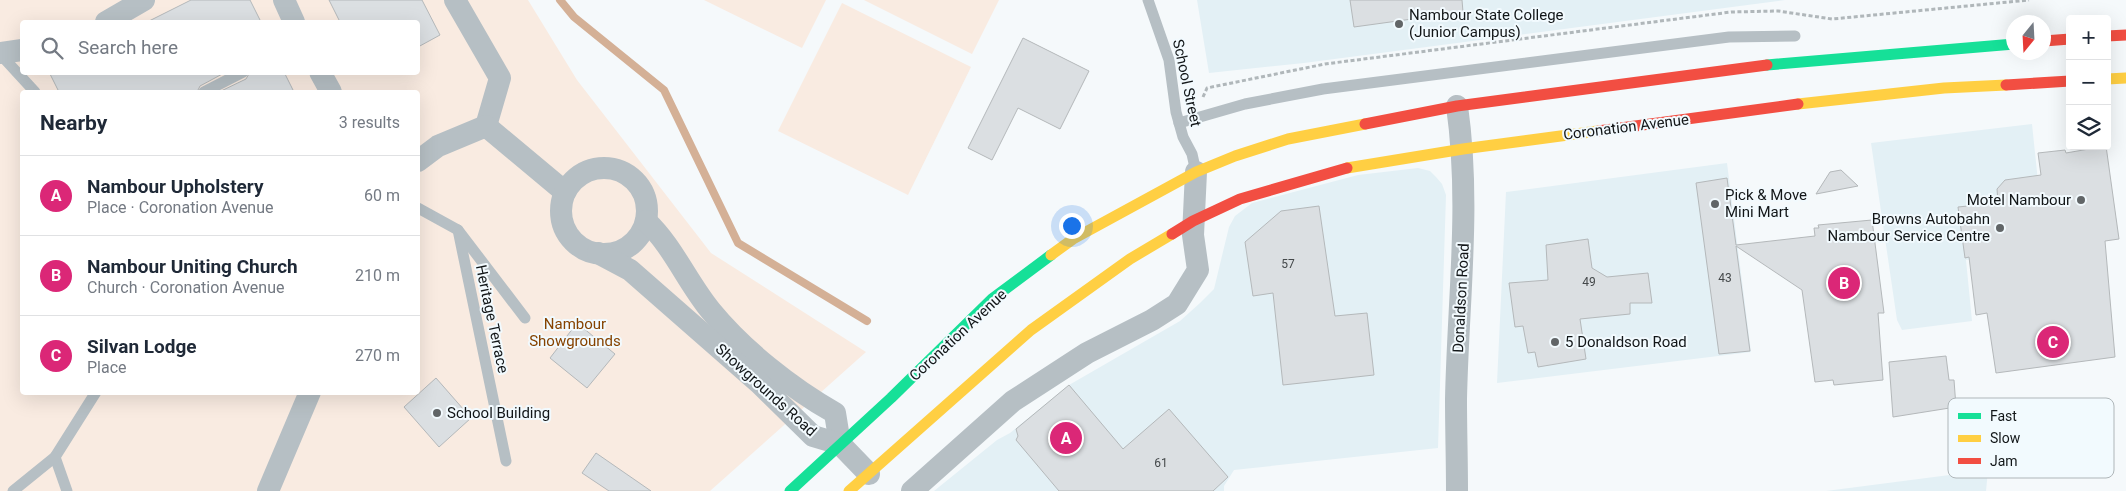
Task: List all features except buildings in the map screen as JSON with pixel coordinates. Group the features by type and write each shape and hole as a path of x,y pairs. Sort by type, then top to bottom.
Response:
{"main road":[{"path":"2111,36 2126,35"},
{"path":"2051,40 2066,39"},
{"name":"Coronation Avenue","path":"790,491 992,300 1073,239 1196,172 1234,156 1288,139 1457,106 1801,61 2006,45"},
{"path":"2111,79 2126,78"},
{"name":"Coronation Avenue","path":"849,491 1031,330 1130,259 1193,221 1240,199 1338,170 1463,148 1831,100 1944,88 2066,81"}],"street":[{"path":"109,20 144,0"},
{"path":"284,0 293,20"},
{"path":"455,0 500,78 486,126"},
{"path":"0,54 20,50"},
{"path":"322,75 330,90"},
{"name":"Donaldson Road","path":"1457,106 1463,148 1464,242 1456,399 1457,491"},
{"path":"420,160 438,146 486,126"},
{"path":"486,126 565,192"},
{"path":"598,168 618,171 635,182 643,193 647,207 646,221 641,232 633,242 623,249 611,253 598,253 585,249 574,241 566,230 562,218 561,205 565,192 573,181 584,173 598,168"},
{"path":"912,491 1013,401 1087,353 1152,320 1177,304 1198,270 1193,221 1196,172"},
{"name":"Showgrounds Road","path":"598,253 630,270 759,383 813,436 840,444 835,413 812,400 746,348 710,311 659,233 646,221"},
{"path":"268,491 309,395"},
{"path":"840,444 869,474"}],"lane":[{"name":"School Street","path":"1148,0 1170,60 1179,123 1183,138 1192,154 1196,172"},
{"path":"1179,123 1245,104 1323,89 1729,37 1795,36"},
{"path":"0,54 33,90"},
{"path":"208,90 237,75"},
{"path":"420,209 458,230 525,318"},
{"name":"Heritage Terrace","path":"458,230 506,460"},
{"path":"13,491 55,456 94,395"},
{"path":"55,456 68,491"}],"shaded area":[{"name":"Nambour State College (Junior Campus)","path":"1197,0 1785,0 1304,63 1209,73"},
{"path":"2032,124 2045,249 1966,260 1972,321 1902,330 1897,320 1871,143"},
{"path":"1727,163 1751,352 1497,383 1506,192"},
{"path":"1418,168 1430,171 1442,184 1446,195 1438,448 1234,470 1224,486 1224,491 934,491 1069,385 1180,321 1200,303 1214,289 1229,227 1235,216 1252,203 1358,175"},
{"path":"1948,475 1948,478 1987,478 1986,491 1826,491"}],"green space":[{"name":"Nambour Showgrounds","path":"0,0 528,0 577,80 711,253 866,352 710,491 0,491"},
{"path":"704,0 826,0 802,48"},
{"path":"864,0 999,0 972,54"},
{"path":"842,3 971,67 908,195 778,131"}],"waterway":[{"path":"560,0 574,17 664,90 738,243 867,321"}],"traffic: fast":[{"path":"1767,65 2006,45"},
{"path":"790,491 891,398 992,299 1051,255"}],"traffic: slow":[{"path":"2111,79 2126,78"},
{"path":"1798,104 1944,88 2006,85"},
{"path":"1051,255 1073,239 1196,172 1235,156 1288,139 1365,124"},
{"path":"1347,168 1463,149 1598,131"},
{"path":"849,491 1031,330 1130,259 1172,234"}],"traffic: jam":[{"path":"2111,36 2126,35"},
{"path":"2051,40 2066,39"},
{"path":"1365,124 1457,106 1767,65"},
{"path":"2006,85 2066,81"},
{"path":"1598,131 1798,104"},
{"path":"1172,234 1193,221 1240,199 1347,168"}],"place":[{"name":"Nambour State College (Junior Campus)","path":"1399,24"},
{"name":"Motel Nambour","path":"2081,200"},
{"name":"Pick & Move Mini Mart","path":"1715,204"},
{"name":"Browns Autobahn Nambour Service Centre","path":"2000,228"},
{"name":"Nambour Uniting Church","path":"1844,283"},
{"name":"5 Donaldson Road","path":"1555,342"},
{"name":"Silvan Lodge","path":"2053,342"},
{"name":"School Building","path":"437,413"},
{"name":"Nambour Upholstery","path":"1066,438"}]}
